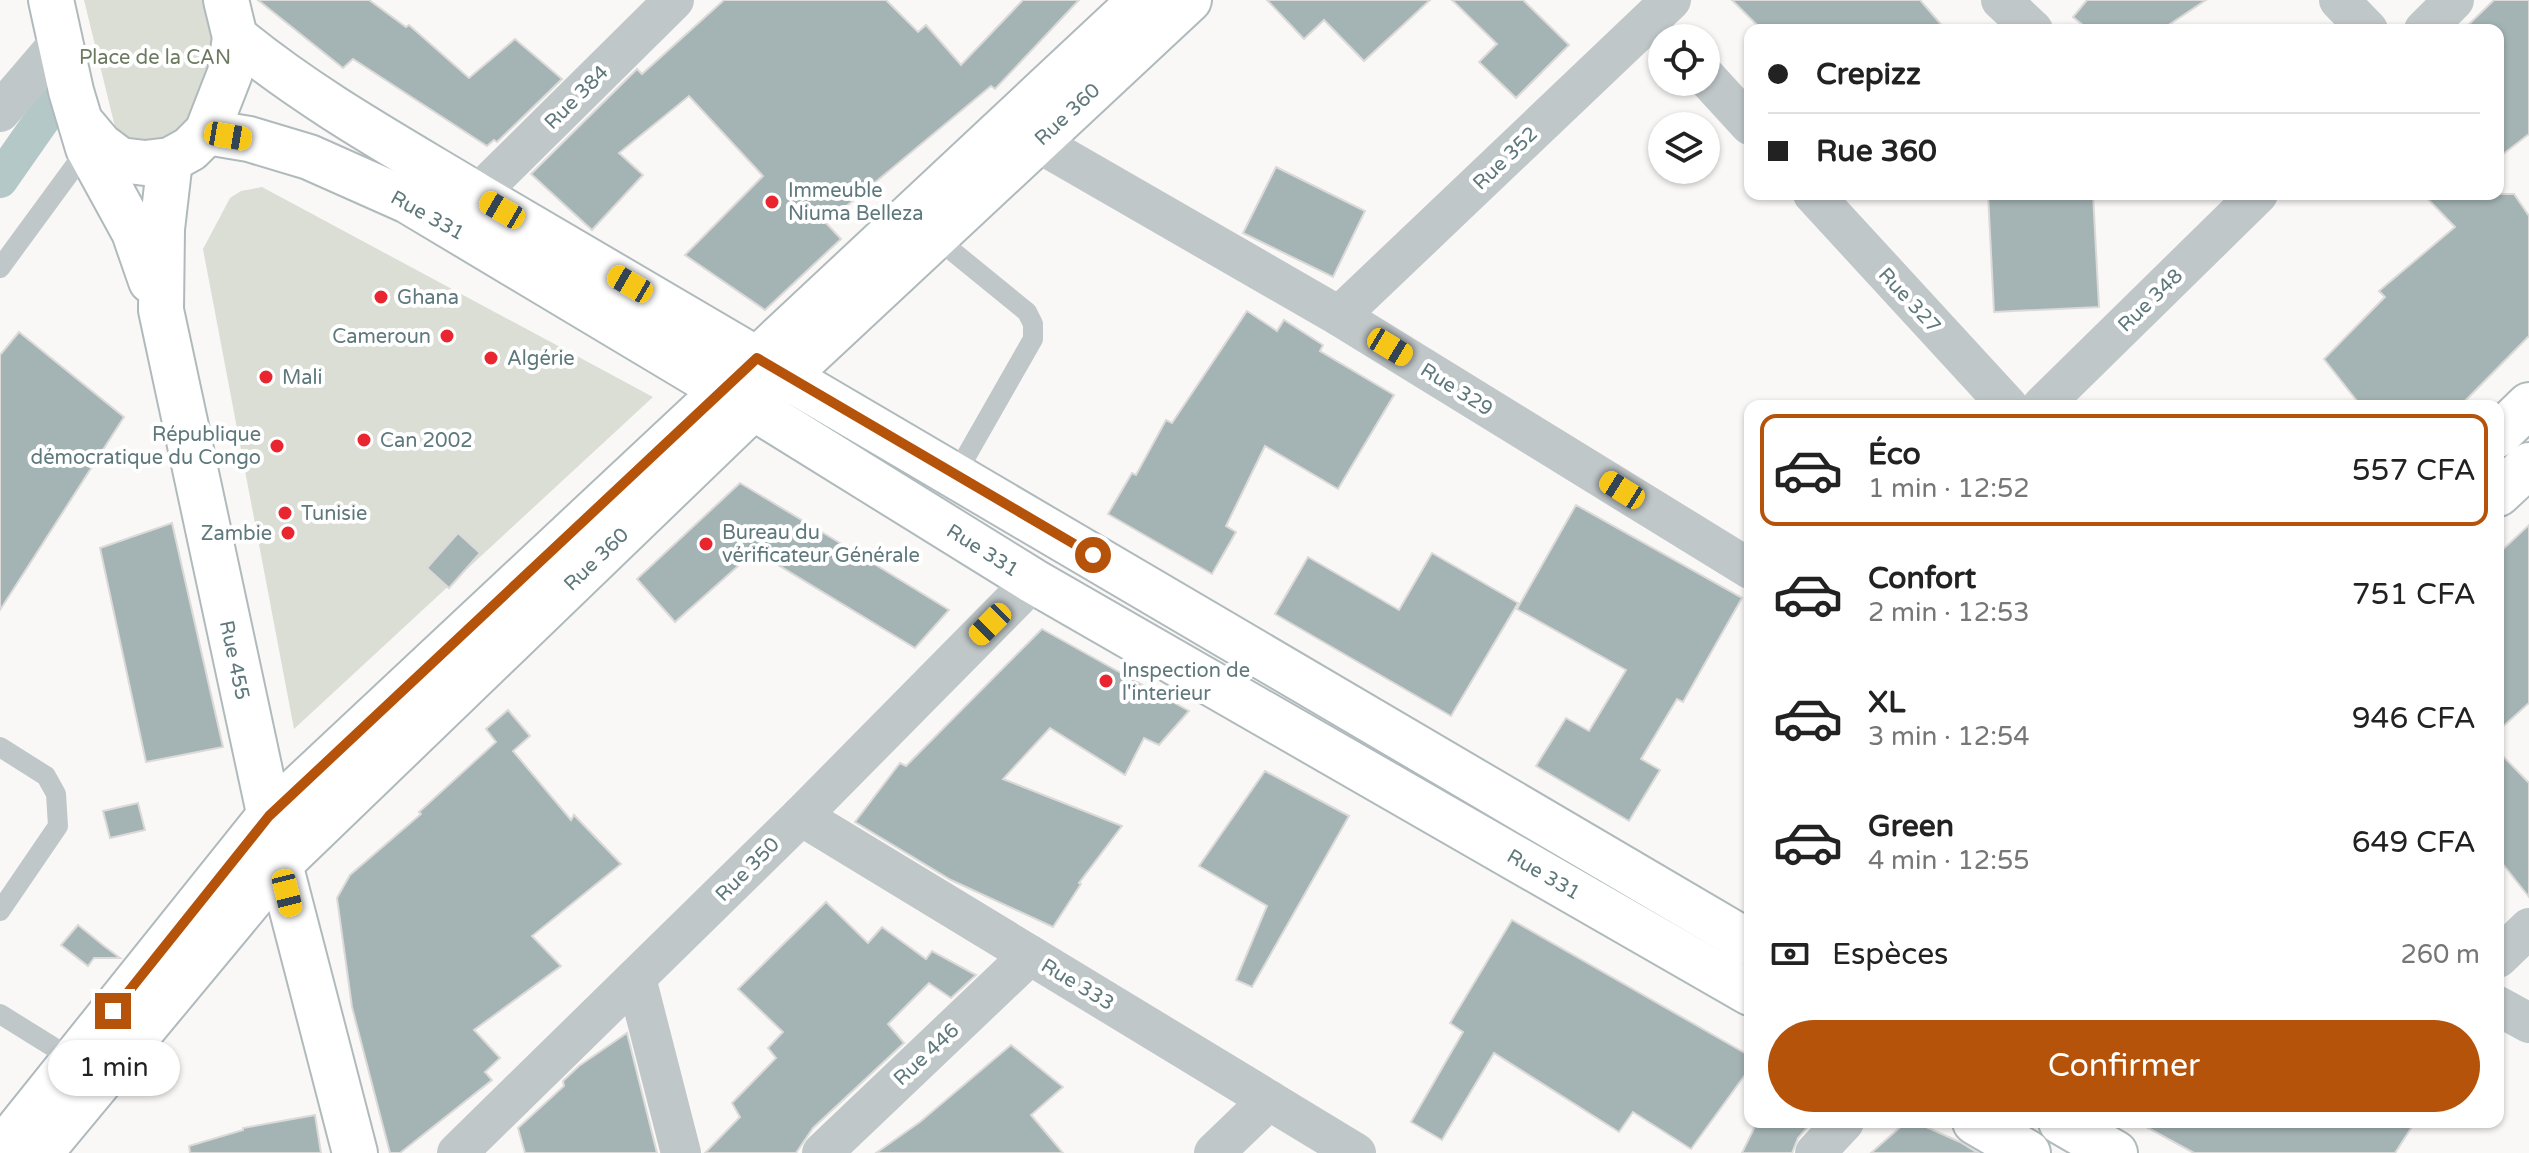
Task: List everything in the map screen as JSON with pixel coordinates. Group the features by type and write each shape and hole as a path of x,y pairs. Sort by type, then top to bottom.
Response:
{"main road":[{"path":"772,366 1141,0"},
{"name":"Rue 360","path":"40,1153 280,864 739,399 772,366 935,237 1189,0"},
{"path":"53,11 84,135 134,232 161,310"},
{"name":"Rue 331","path":"230,18 269,65 357,123 1744,939"},
{"path":"84,135 120,160 145,163 170,160 184,153 207,132 225,93 230,18"},
{"name":"Rue 331","path":"207,132 249,139 309,157 408,201 739,399 1033,581 1744,990"},
{"name":"Rue 455","path":"170,160 162,229 161,310 280,864 355,1153"},
{"path":"0,1152 269,816 739,399"},
{"path":"2504,429 2529,405"},
{"path":"2504,488 2529,465"},
{"path":"1985,1128 2028,1153"},
{"path":"2071,1128 2115,1153"}],"street":[{"name":"Rue 384","path":"477,195 674,0"},
{"path":"2001,0 2027,24"},
{"path":"2339,0 2362,24"},
{"path":"2430,24 2454,0"},
{"path":"0,112 53,11"},
{"name":"Rue 352","path":"1339,316 1664,19"},
{"path":"1720,92 1744,118"},
{"name":"Rue 329","path":"1037,142 1339,316 1744,565"},
{"name":"Rue 327","path":"1819,200 2002,400"},
{"name":"Rue 348","path":"2048,400 2233,202"},
{"name":"Rue 350","path":"457,1153 801,816 1033,581"},
{"name":"Rue 333","path":"801,816 1356,1153"},
{"path":"2504,952 2529,928"},
{"name":"Rue 446","path":"822,1153 1030,955"},
{"path":"636,978 681,1153"},
{"path":"2504,1009 2529,1023"},
{"path":"1214,1153 1269,1100"},
{"path":"1815,1153 1838,1128"}],"lane":[{"path":"0,268 84,135"},
{"path":"935,237 1027,312 1033,324 1033,339 956,474"},
{"path":"0,747 46,776 56,794 58,826 0,911"},
{"path":"0,1014 74,1060"}],"green space":[{"name":"Place de la CAN","path":"84,0 206,0 213,39 208,75 194,109 169,140 132,144 115,127"},
{"path":"262,187 653,397 294,729 203,249 230,198 241,191"}],"building":[{"path":"258,0 369,0 406,27 409,25 469,78 515,39 562,79 497,142 494,140 487,146 353,59 343,68"},
{"path":"724,0 886,0 918,32 926,25 961,65 1023,0 1079,0 995,89 991,86 826,223 841,239 765,310 685,255 763,176 689,96 619,153 643,175 592,230 531,174 637,69 642,74"},
{"path":"1267,0 1430,0 1364,61 1324,20 1304,39"},
{"path":"1452,0 1523,0 1569,45 1516,98 1479,62 1497,44"},
{"path":"1732,0 1920,0 1941,24 1756,24"},
{"path":"2087,0 2206,0 2170,24 2082,24 2073,17"},
{"path":"2494,0 2529,0 2529,134 2504,153 2504,24 2469,24"},
{"path":"1276,167 1365,211 1333,277 1243,233"},
{"path":"2504,194 2514,194 2529,216 2529,336 2466,400 2356,400 2324,359 2385,297 2379,291 2455,227 2429,200 2504,200"},
{"path":"1988,200 2093,200 2099,307 1994,312"},
{"path":"1247,311 1277,331 1284,320 1323,345 1320,351 1394,395 1338,489 1265,446 1226,526 1236,532 1212,574 1108,514 1132,473 1136,475 1166,420 1172,423"},
{"path":"19,332 124,417 0,610 0,355"},
{"path":"740,483 949,610 915,648 755,551 675,622 637,579"},
{"path":"1576,505 1742,598 1683,702 1677,699 1641,759 1660,770 1629,821 1536,766 1566,718 1589,731 1626,670 1517,609"},
{"path":"172,523 223,747 146,762 100,548"},
{"path":"2529,525 2529,703 2504,726 2504,548"},
{"path":"458,533 480,553 449,588 427,568"},
{"path":"1432,553 1518,603 1451,716 1275,614 1308,557 1399,610"},
{"path":"1042,629 1189,711 1159,745 1144,738 1125,775 1050,728 1003,779 1122,826 1079,883 1053,927 951,880 855,822 900,763 906,766"},
{"path":"508,710 530,736 513,751 571,820 574,815 621,864 532,936 561,966 474,1030 500,1058 485,1072 492,1080 400,1153 390,1153 352,1007 337,898 350,875 421,814 419,812 496,742 486,729"},
{"path":"2504,757 2529,783 2529,897 2504,866"},
{"path":"1265,771 1349,816 1252,987 1236,980 1267,906 1199,866"},
{"path":"138,803 145,830 110,838 103,811"},
{"path":"826,902 868,943 882,927 926,959 932,951 976,975 951,998 929,983 888,1024 904,1043 813,1128 796,1153 705,1153 740,1117 732,1103 776,1058 768,1048 783,1032 738,989"},
{"path":"1512,920 1744,1053 1744,1076 1691,1149 1633,1112 1619,1132 1494,1053 1442,1140 1411,1122 1463,1032 1450,1023"},
{"path":"78,925 120,958 94,958 88,966 61,945"},
{"path":"627,1033 657,1153 525,1153 518,1128 564,1086 563,1081 579,1066"},
{"path":"1011,1045 1063,1087 1031,1115 1063,1153 876,1153 920,1122"},
{"path":"315,1115 321,1153 190,1153 189,1146 243,1128"},
{"path":"1754,1128 1807,1128 1798,1138 1792,1153 1742,1153"},
{"path":"1899,1128 1928,1128 1978,1153 1871,1153"},
{"path":"2148,1128 2411,1128 2395,1153 2194,1153"}],"waterway":[{"path":"0,180 51,107"}],"place":[{"name":"Immeuble Niuma Belleza","path":"772,202"},
{"name":"Ghana","path":"381,297"},
{"name":"Cameroun","path":"447,336"},
{"name":"Algérie","path":"491,358"},
{"name":"Mali","path":"266,377"},
{"name":"Can 2002","path":"364,440"},
{"name":"République démocratique du Congo","path":"277,446"},
{"name":"Tunisie","path":"285,513"},
{"name":"Zambie","path":"288,533"},
{"name":"Bureau du vérificateur Générale","path":"706,544"},
{"name":"Inspection de l'interieur","path":"1106,681"}],"route":[{"path":"113,1011 269,816 757,358 1093,555"}]}
